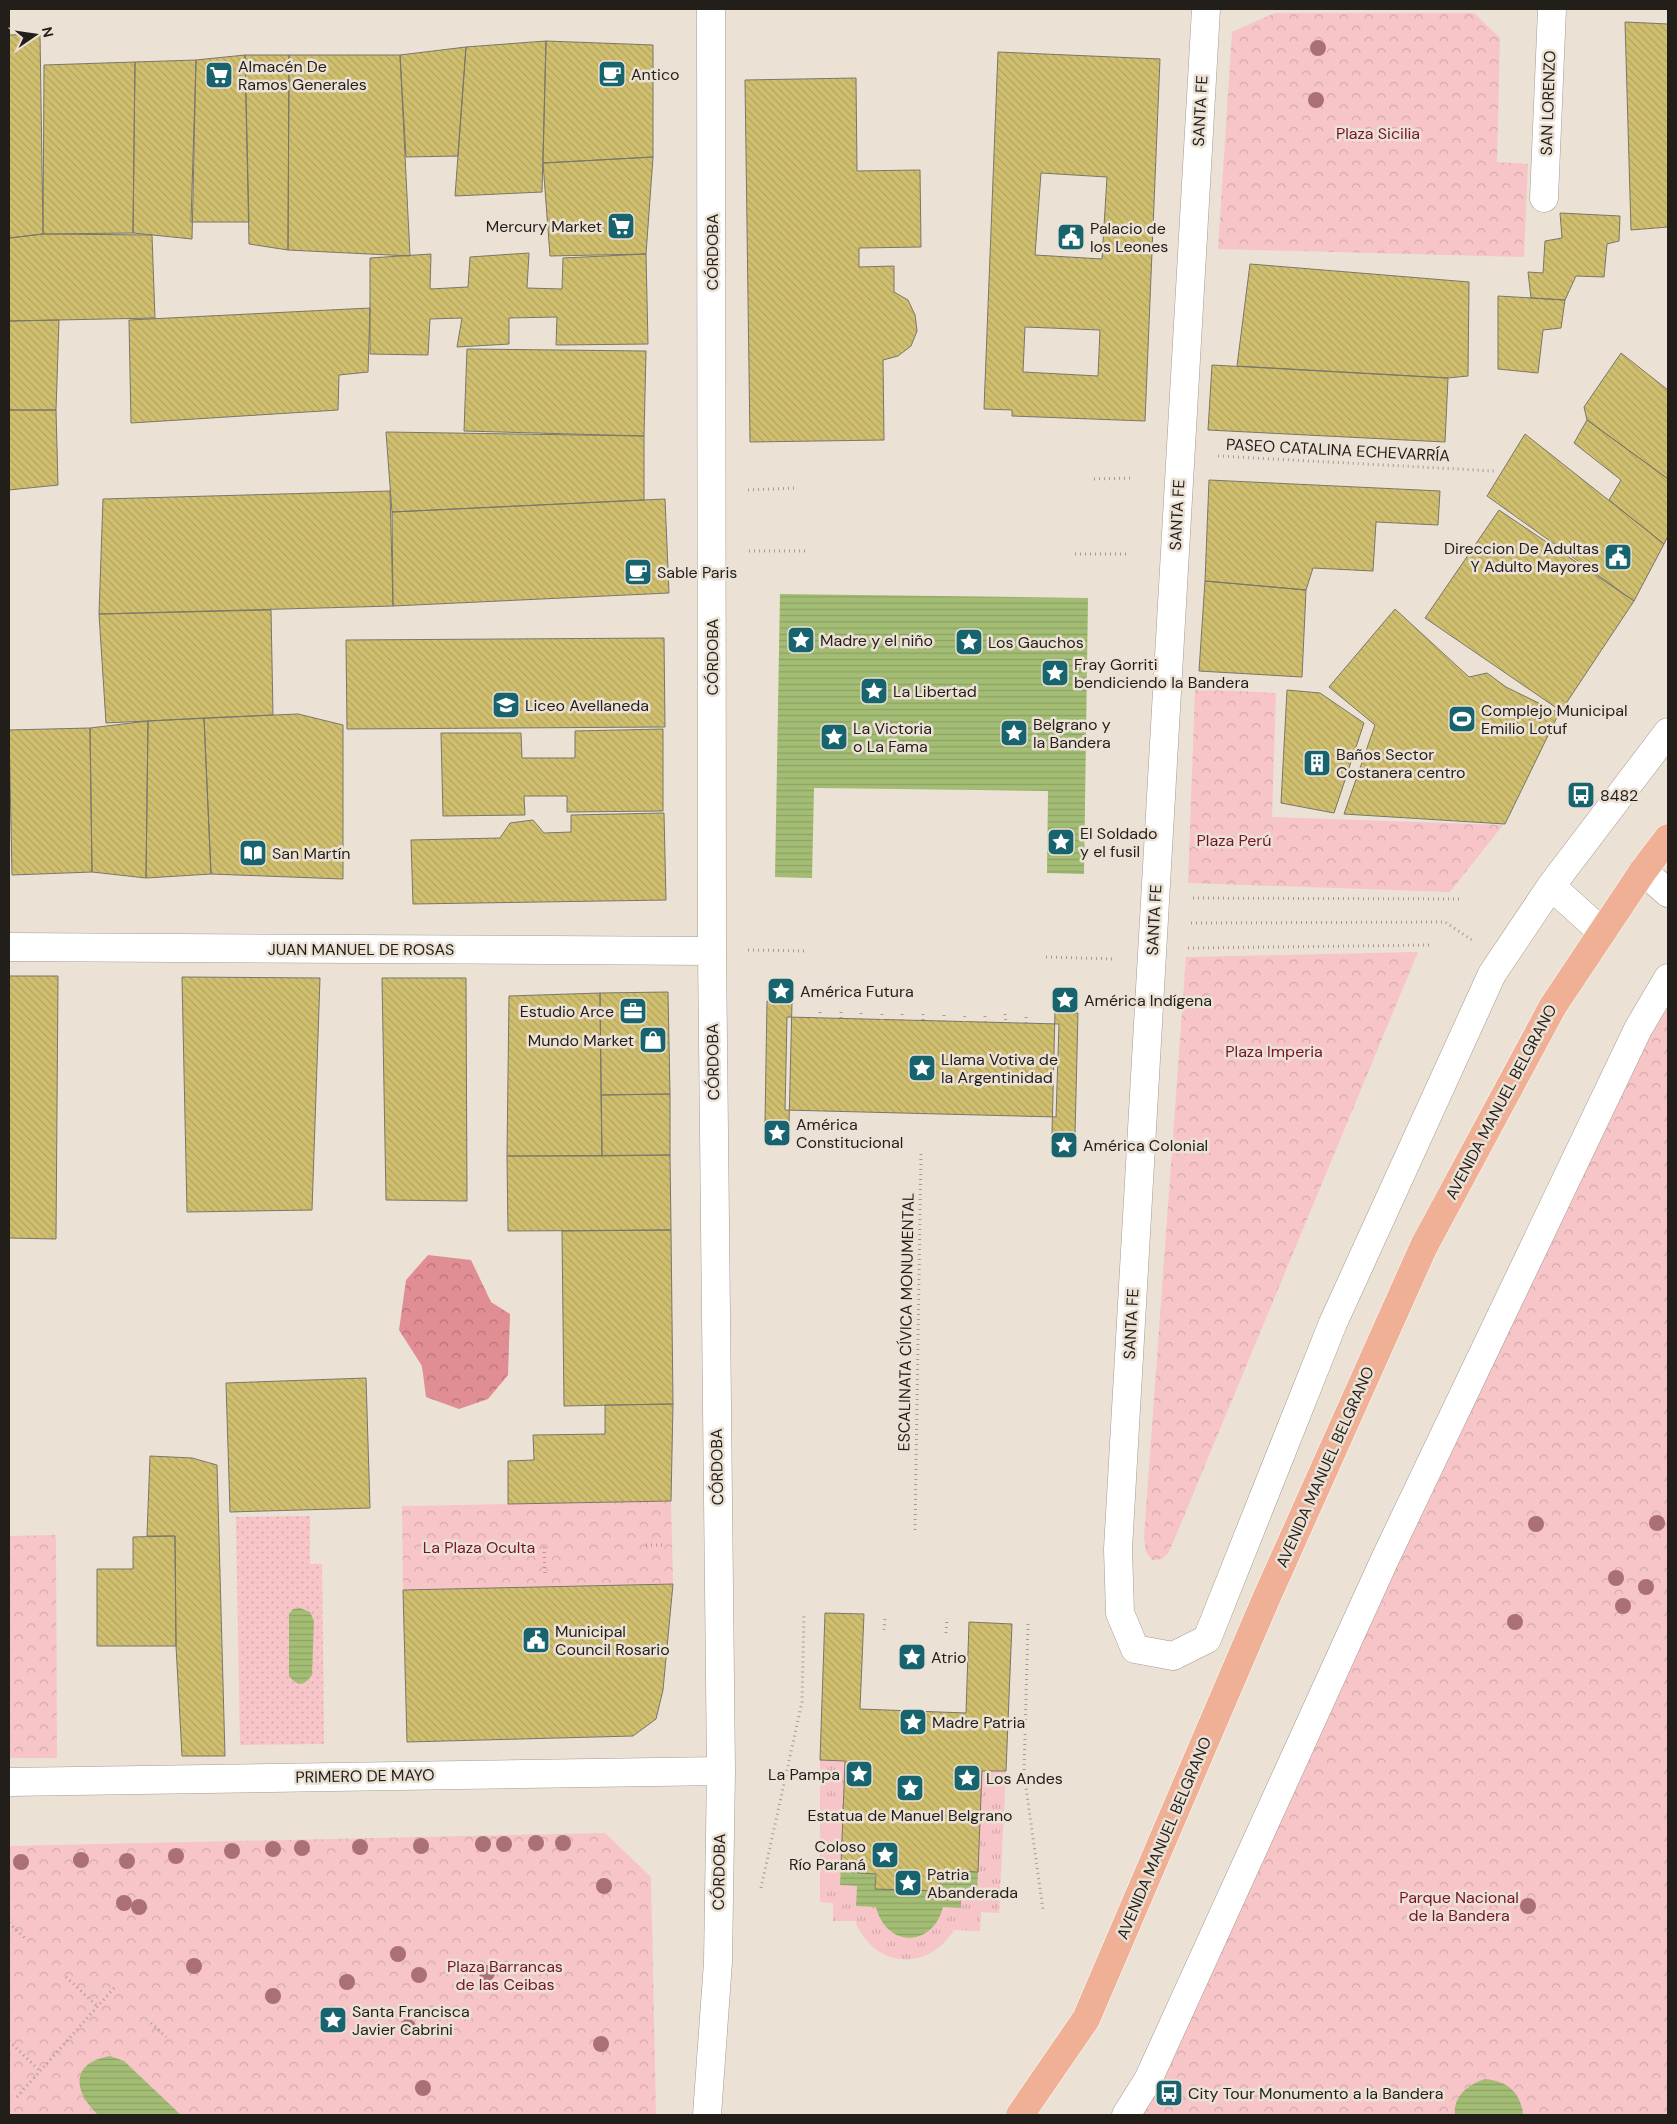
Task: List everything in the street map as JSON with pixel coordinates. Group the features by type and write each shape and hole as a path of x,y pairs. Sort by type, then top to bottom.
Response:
{"main road":[{"name":"AVENIDA MANUEL BELGRANO","path":"1020,2115 1086,2019 1266,1599 1424,1246 1553,1006 1643,871 1668,838"}],"street":[{"name":"CÓRDOBA","path":"707,2115 718,1962 720,1771 712,951 712,9"},
{"name":"SANTA FE","path":"1206,9 1119,1530 1120,1613 1135,1648 1173,1656 1207,1639 1333,1323 1492,974 1551,886"},
{"name":"SAN LORENZO","path":"1544,198 1552,9"},
{"path":"1602,932 1551,886 1668,732"},
{"path":"1643,871 1668,893"},
{"name":"JUAN MANUEL DE ROSAS","path":"9,947 712,951"},
{"path":"1126,2115 1148,2080 1389,1550 1638,1029 1668,978"},
{"name":"PRIMERO DE MAYO","path":"9,1782 720,1771"}],"path":[{"name":"PASEO CATALINA ECHEVARRÍA","path":"1180,454 1494,471"},
{"path":"1094,479 1130,478"},
{"path":"745,490 795,488"},
{"path":"745,551 808,551"},
{"path":"1075,554 1127,554"},
{"path":"1185,898 1460,899"},
{"path":"1183,923 1445,922"},
{"path":"1182,948 1430,945"},
{"path":"712,951 805,951"},
{"path":"820,1009 820,1018"},
{"path":"840,1018 841,1010"},
{"path":"861,1019 862,1010"},
{"path":"882,1011 882,1020"},
{"path":"902,1011 902,1020"},
{"path":"923,1012 923,1020"},
{"path":"944,1012 944,1021"},
{"path":"964,1013 964,1022"},
{"path":"985,1013 985,1022"},
{"path":"1005,1014 1006,1023"},
{"path":"1026,1014 1026,1023"},
{"name":"ESCALINATA CÍVICA MONUMENTAL","path":"915,1530 921,1152"},
{"path":"646,1545 664,1545"},
{"path":"544,1547 545,1573"},
{"path":"761,1888 802,1702 804,1612"},
{"path":"884,1630 885,1618"},
{"path":"946,1633 947,1618"},
{"path":"1028,1624 1024,1773 1043,1910"},
{"path":"9,1923 26,1939"},
{"path":"66,1977 98,2007"},
{"path":"17,2097 114,1988"},
{"path":"151,2023 166,2037"},
{"path":"9,2041 40,2071"}],"green space":[{"name":"Plaza Sicilia","path":"1275,13 1474,13 1500,38 1497,162 1528,164 1524,257 1218,249 1232,32"},
{"name":"Plaza Perú","path":"1195,689 1276,693 1272,817 1503,825 1450,892 1188,883"},
{"name":"Plaza Imperia","path":"1418,952 1169,1552 1162,1559 1152,1560 1146,1552 1144,1537 1186,957"},
{"name":"Parque Nacional de la Bandera","path":"1668,978 1668,2115 1126,2115"},
{"path":"428,1255 471,1260 491,1302 510,1314 508,1375 488,1399 459,1409 426,1397 422,1366 399,1330 406,1280"},
{"name":"La Plaza Oculta","path":"671,1501 673,1584 403,1590 402,1506"},
{"path":"310,1516 310,1564 322,1564 324,1744 240,1745 236,1517"},
{"path":"56,1535 57,1758 9,1758 9,1536"},
{"path":"820,1760 845,1761 841,1885 857,1886 876,1906 880,1919 889,1930 899,1936 911,1938 922,1935 930,1930 938,1920 943,1907 961,1894 977,1895 982,1771 1006,1771 999,1913 981,1912 980,1931 954,1930 943,1944 930,1953 916,1958 902,1959 888,1956 875,1948 864,1937 855,1921 833,1921 833,1903 820,1902"},
{"name":"Plaza Barrancas de las Ceibas","path":"605,1833 651,1877 656,2115 9,2115 9,1846"}],"shaded area":[{"path":"780,594 1088,598 1084,874 1047,873 1048,791 814,788 812,878 775,877"},
{"path":"300,1608 310,1612 314,1621 312,1675 301,1684 295,1682 289,1676 289,1614 293,1609"},
{"path":"841,1864 858,1865 858,1873 875,1874 875,1888 941,1891 942,1882 958,1882 959,1871 978,1872 977,1895 961,1894 961,1908 943,1907 938,1920 930,1930 920,1936 910,1938 899,1936 889,1930 881,1920 876,1907 856,1906 857,1886 840,1885"},
{"path":"110,2056 124,2061 181,2115 98,2115 84,2097 80,2088 80,2079 82,2071 88,2065"},
{"path":"1485,2079 1507,2085 1516,2094 1522,2107 1523,2115 1455,2115 1457,2102 1463,2092 1473,2084"}],"building":[{"path":"1625,22 1668,24 1668,227 1631,230"},
{"path":"40,34 43,234 9,238 9,35"},
{"path":"546,41 653,45 653,157 543,163"},
{"path":"546,41 542,192 455,196 466,47"},
{"path":"466,47 458,156 406,157 400,55"},
{"path":"998,52 1160,59 1145,421 1012,416 1012,410 984,409","holes":["1041,173 1107,177 1102,259 1035,255","1025,327 1100,330 1098,376 1023,372"]},
{"path":"245,55 289,55 288,250 249,244"},
{"path":"245,55 249,222 191,222 196,60"},
{"path":"289,55 400,55 410,256 288,250"},
{"path":"196,60 192,239 133,233 135,62"},
{"path":"135,62 133,233 43,234 44,65"},
{"path":"856,78 857,171 920,170 921,247 859,248 859,267 894,266 894,292 908,300 915,315 917,331 911,346 898,356 883,360 884,440 750,442 745,80"},
{"path":"653,157 646,254 550,256 543,163"},
{"path":"1560,213 1620,216 1619,241 1607,244 1604,277 1576,276 1565,300 1531,298 1528,272 1543,273 1545,241 1562,238"},
{"path":"43,234 152,235 155,318 9,321 9,238"},
{"path":"529,253 527,288 562,289 563,258 646,254 648,344 556,345 557,317 509,318 509,344 457,347 462,318 430,319 428,355 370,354 370,258 431,254 430,289 468,287 470,257"},
{"path":"1250,264 1469,282 1468,376 1448,378 1237,366"},
{"path":"1498,296 1565,300 1561,328 1543,330 1538,373 1498,369"},
{"path":"370,308 368,372 339,375 338,410 131,423 129,320"},
{"path":"59,320 56,410 9,410 9,321"},
{"path":"467,349 646,351 644,436 464,431"},
{"path":"1621,353 1668,390 1668,479 1587,420 1584,407"},
{"path":"1212,365 1448,378 1445,442 1208,430"},
{"path":"9,410 56,410 58,485 9,490"},
{"path":"1587,420 1668,479 1668,536 1664,544 1609,500 1621,480 1574,443"},
{"path":"386,432 644,436 644,500 392,512"},
{"path":"1525,434 1664,544 1634,601 1487,496"},
{"path":"1209,480 1440,491 1438,525 1376,522 1373,571 1313,568 1306,590 1205,581"},
{"path":"390,491 393,606 99,614 103,499"},
{"path":"665,499 669,593 393,606 392,512"},
{"path":"1499,510 1634,601 1561,711 1425,618"},
{"path":"1205,581 1306,590 1302,677 1199,671"},
{"name":"Complejo Municipal Emilio Lotuf","path":"1395,609 1469,677 1487,673 1506,687 1559,713 1505,824 1344,814 1375,725 1329,687"},
{"path":"271,610 273,715 106,723 99,614"},
{"name":"Liceo Avellaneda","path":"664,638 665,727 347,729 346,640"},
{"name":"Baños Sector Costanera centro","path":"1287,690 1320,693 1364,723 1334,813 1281,803"},
{"path":"298,714 343,725 343,879 211,874 204,718"},
{"path":"204,718 211,874 146,878 148,721"},
{"path":"148,721 146,878 92,872 90,728"},
{"path":"90,728 92,872 12,875 9,730"},
{"path":"663,729 663,811 567,812 567,796 524,796 525,815 443,816 441,733 521,733 522,758 575,758 575,731"},
{"path":"664,813 666,900 413,904 411,840 500,838 510,823 533,820 544,833 571,832 571,815"},
{"path":"9,976 58,976 56,1239 9,1238"},
{"path":"182,977 320,978 312,1210 187,1212"},
{"path":"382,978 466,978 467,1201 386,1200"},
{"path":"668,992 670,1094 601,1095 600,993"},
{"path":"600,993 602,1156 507,1156 509,996"},
{"path":"767,1001 792,1002 789,1124 765,1123"},
{"path":"1055,1012 1078,1013 1075,1134 1052,1134"},
{"path":"787,1017 1059,1024 1056,1117 785,1110"},
{"path":"670,1094 670,1155 602,1156 601,1095"},
{"path":"670,1155 671,1230 508,1231 507,1156"},
{"path":"671,1230 673,1404 564,1406 562,1231"},
{"path":"366,1378 370,1508 230,1512 226,1383"},
{"path":"673,1404 671,1501 508,1504 508,1461 534,1460 533,1435 605,1434 605,1405"},
{"path":"150,1456 192,1458 217,1465 225,1756 182,1756 176,1646 175,1536 147,1536"},
{"path":"175,1536 176,1646 97,1646 97,1569 133,1569 133,1537"},
{"name":"Municipal Council Rosario","path":"673,1584 663,1690 656,1719 633,1736 407,1742 403,1590"},
{"path":"825,1613 864,1614 860,1709 966,1713 969,1622 1012,1624 1006,1771 982,1771 978,1872 959,1871 958,1882 941,1881 941,1891 875,1889 876,1874 858,1873 858,1865 841,1864 845,1761 820,1760"}],"place":[{"name":"Antico","path":"612,74"},
{"name":"Almacén De Ramos Generales","path":"219,75"},
{"name":"Mercury Market","path":"621,226"},
{"name":"Palacio de los Leones","path":"1071,237"},
{"name":"Direccion De Adultas Y Adulto Mayores","path":"1618,557"},
{"name":"Sable Paris","path":"638,572"},
{"name":"Madre y el niño","path":"801,640"},
{"name":"Los Gauchos","path":"969,642"},
{"name":"Fray Gorriti bendiciendo la Bandera","path":"1055,673"},
{"name":"La Libertad","path":"874,691"},
{"name":"Liceo Avellaneda","path":"506,705"},
{"name":"Complejo Municipal Emilio Lotuf","path":"1462,719"},
{"name":"Belgrano y la Bandera","path":"1014,733"},
{"name":"La Victoria o La Fama","path":"834,737"},
{"name":"Baños Sector Costanera centro","path":"1317,763"},
{"name":"8482","path":"1581,795"},
{"name":"El Soldado y el fusil","path":"1061,842"},
{"name":"San Martín","path":"253,853"},
{"name":"América Futura","path":"781,991"},
{"name":"América Indígena","path":"1065,1000"},
{"name":"Estudio Arce","path":"633,1011"},
{"name":"Mundo Market","path":"653,1040"},
{"name":"Llama Votiva de la Argentinidad","path":"922,1068"},
{"name":"América Constitucional","path":"777,1133"},
{"name":"América Colonial","path":"1064,1145"},
{"name":"Municipal Council Rosario","path":"536,1640"},
{"name":"Atrio","path":"912,1657"},
{"name":"Madre Patria","path":"913,1722"},
{"name":"La Pampa","path":"859,1774"},
{"name":"Los Andes","path":"967,1778"},
{"name":"Estatua de Manuel Belgrano","path":"910,1788"},
{"name":"Coloso Río Paraná","path":"885,1855"},
{"name":"Patria Abanderada","path":"908,1883"},
{"name":"Santa Francisca Javier Cabrini","path":"333,2020"},
{"name":"City Tour Monumento a la Bandera","path":"1169,2093"}]}
